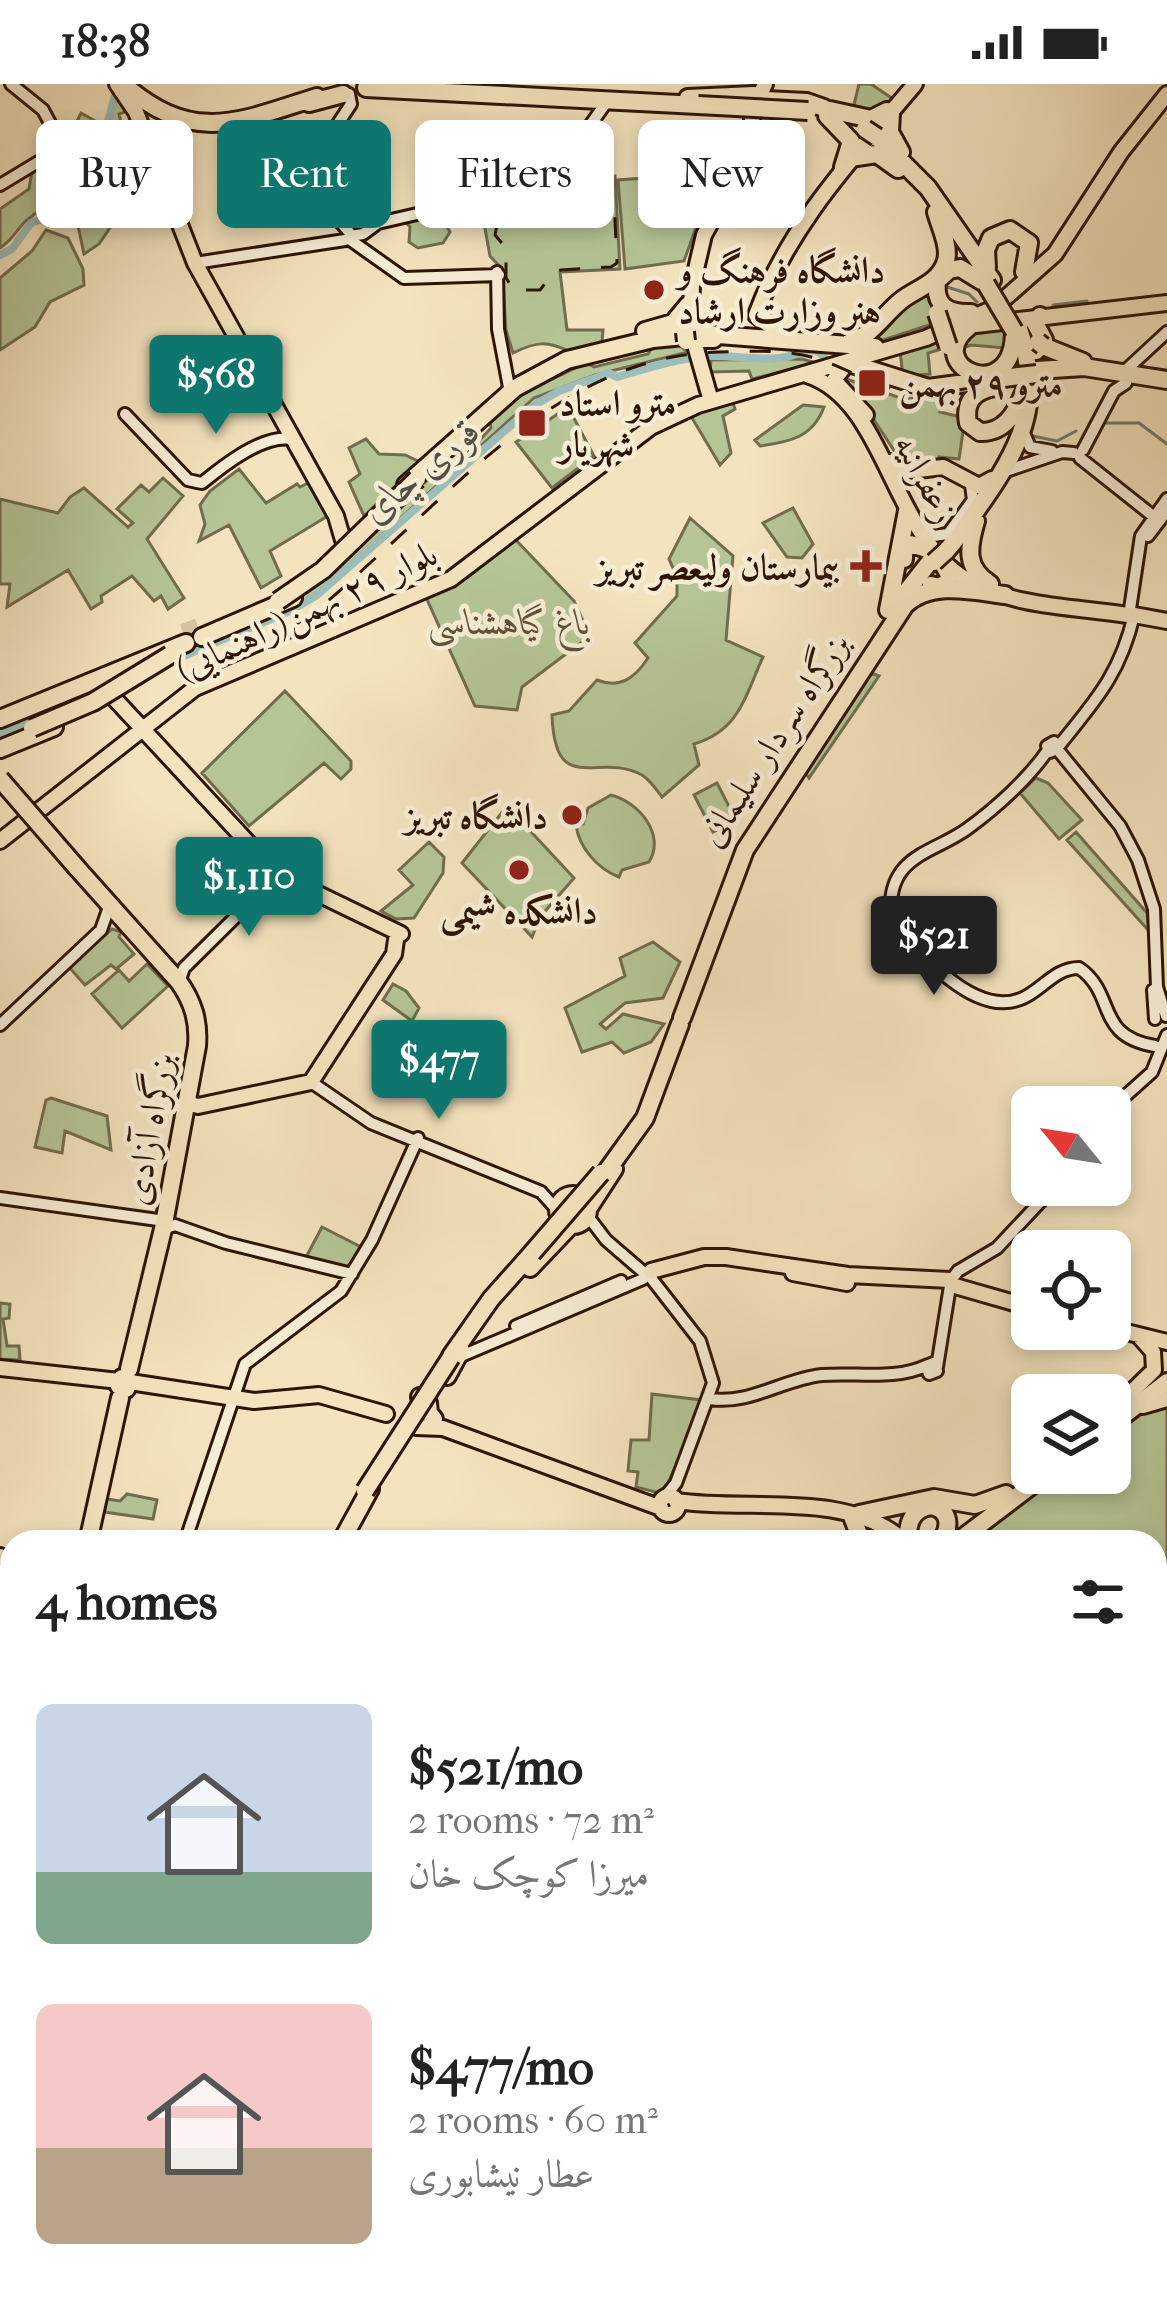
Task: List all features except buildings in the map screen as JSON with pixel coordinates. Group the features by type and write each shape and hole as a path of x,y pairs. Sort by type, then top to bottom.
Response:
{"highway":[{"path":"120,84 147,102 194,121 229,124 342,90 612,91 820,111 861,145 911,175"},
{"path":"134,84 190,112 218,116 262,113"},
{"path":"411,84 506,91"},
{"path":"479,84 506,91"},
{"path":"694,102 755,101 871,119 889,112 893,140 911,175 989,282"},
{"path":"820,111 850,142 911,175 989,282 1016,328 1034,377 1023,431 973,509 903,593 882,635"},
{"path":"567,360 658,338 698,334 855,341 873,331 894,307 925,287 944,267 946,246 936,212"},
{"path":"989,282 986,250 1000,231 1016,232 1029,243 1024,272"},
{"path":"989,282 960,268 949,270 937,281 934,296 956,365 970,378 1103,378 1135,370"},
{"path":"937,281 936,296 942,306 973,322 957,340 956,356 964,370 981,376 997,371 1007,362 1016,328"},
{"path":"894,307 919,298 937,314"},
{"path":"938,556 1015,438 1044,340 1035,323 1040,316"},
{"path":"0,747 93,702 170,655 192,635 295,597 511,385 586,350 663,326 690,332"},
{"path":"1016,328 1076,361 1135,370 1167,382"},
{"path":"275,600 352,542 517,394 580,363 690,332"},
{"path":"794,340 875,347"},
{"path":"794,340 834,346"},
{"path":"849,363 928,388 1092,373 1167,382"},
{"path":"1034,377 1084,367 1167,382"},
{"path":"444,452 499,401 539,374"},
{"path":"0,715 275,600 323,570 417,479"},
{"path":"989,483 969,557 978,575 1001,590"},
{"path":"882,635 911,515"},
{"path":"882,635 911,599 926,592 1001,590"},
{"name":"بزرگراه سردار سلیمانی","path":"457,1354 493,1300 603,1174 640,1117 731,860 882,635"},
{"path":"0,715 104,674"},
{"path":"0,747 92,709 114,695 104,674"},
{"path":"29,730 92,709"},
{"path":"0,782 81,875"},
{"path":"0,782 18,802"},
{"path":"31,817 81,875"},
{"name":"بزرگراه آزادی","path":"81,875 124,928 172,974 192,1031 160,1224"},
{"name":"بزرگراه آزادی","path":"81,875 172,974 191,1003 197,1024 186,1103 124,1382"},
{"path":"493,1300 632,1145 640,1117"},
{"name":"بزرگراه سردار سلیمانی","path":"457,1354 493,1300"},
{"path":"345,1530 457,1354"},
{"path":"364,1495 457,1354"},
{"path":"1131,1403 1167,1373"},
{"path":"93,1530 124,1382"},
{"path":"1131,1406 1167,1382"},
{"path":"958,1530 1011,1490"},
{"path":"859,1530 856,1517 934,1498 975,1505 1006,1494"},
{"path":"973,1530 1020,1494"},
{"path":"906,1530 914,1515 931,1506 942,1510 947,1530"}],"main road":[{"path":"0,185 53,153 58,138 43,110 11,84"},
{"path":"120,84 139,120"},
{"path":"794,340 756,315 781,257 861,145 913,84"},
{"path":"973,322 1059,234 1127,129 1166,84"},
{"path":"342,90 351,104 302,178 344,235 397,274 417,278 497,275 500,329 511,385"},
{"path":"195,266 363,234 378,223 443,208 483,187 542,172 574,148 612,91"},
{"path":"926,338 978,318 1043,266 1167,94"},
{"path":"710,398 702,389 690,332 692,286 704,235 742,166 755,101"},
{"path":"157,120 178,115"},
{"path":"181,228 195,266 284,434 352,542"},
{"path":"663,326 683,307 700,228"},
{"path":"690,332 696,248 707,228"},
{"path":"195,266 212,269 225,259"},
{"path":"195,266 352,542"},
{"path":"1093,301 1138,305"},
{"path":"926,338 973,322 1167,303"},
{"name":"بلوار ٢٩ بهمن(راهنمایی)","path":"630,438 710,398 973,322"},
{"path":"690,332 707,340 794,340"},
{"path":"1080,451 1114,391 1167,333"},
{"name":"بلوار ٢٩ بهمن(راهنمایی)","path":"0,842 207,680 462,572 630,438 691,401 806,375 926,338"},
{"path":"831,384 849,363"},
{"path":"691,401 698,388 697,369"},
{"name":"زعفرانیه","path":"806,375 831,384 864,412 899,476 911,515"},
{"path":"1080,451 1110,391 1103,378"},
{"name":"زعفرانیه","path":"831,384 872,437 911,515 938,556 976,585 1167,618"},
{"path":"125,414 188,480 202,483 229,462 284,434"},
{"path":"1023,431 1026,443 1035,450 1080,451 1159,513"},
{"path":"899,476 936,466 979,486 1063,452 1080,451"},
{"path":"911,515 933,536 948,535 989,483"},
{"path":"1161,1035 1133,1041 1116,1030 1096,987 1079,968 1064,969 1022,999 1001,1002 951,982 916,946 894,905 905,877 926,851 967,829 1009,792 1054,749 1103,684 1122,651 1132,612 1138,547 1167,499"},
{"path":"114,695 150,723 279,874 382,924 398,940 313,1082 198,1106 186,1103"},
{"path":"114,695 150,723"},
{"path":"1054,749 1108,818 1134,862 1151,925 1161,1035 1145,1081 1131,1092"},
{"path":"172,974 279,874"},
{"path":"2,1021 101,930 108,910"},
{"path":"101,930 124,928"},
{"path":"313,1082 364,1120 573,1210 647,1275 700,1340 712,1370 710,1399 669,1504"},
{"path":"189,1530 249,1359 328,1303 352,1274 417,1140"},
{"path":"0,1198 176,1225 230,1244 352,1274"},
{"path":"710,1399 728,1402 823,1375 864,1377 930,1367 940,1353 954,1280 997,1248 1037,1206"},
{"path":"573,1210 601,1235"},
{"path":"477,1329 483,1340 704,1257 726,1256 848,1275 954,1280 1011,1298"},
{"path":"457,1354 647,1275"},
{"path":"1131,1329 1166,1336"},
{"path":"1131,1332 1166,1336"},
{"path":"1131,1397 1154,1370 1153,1352 1138,1335"},
{"path":"0,1368 235,1398 271,1401 319,1395 476,1436 669,1504 856,1517 877,1530"},
{"path":"1131,1411 1167,1399"}],"green space":[{"path":"859,84 871,84 893,99 878,115 853,109"},
{"path":"118,91 131,110 119,114 120,120 108,120"},
{"path":"36,168 36,214 0,248 0,209 29,189"},
{"path":"614,176 620,269 560,272 567,330 603,330 602,342 571,352 542,344 513,353 506,330 502,269 490,256 485,228 614,228"},
{"path":"638,179 638,228 696,228 684,261 625,269 618,180"},
{"path":"415,218 415,228 448,228 450,232 443,243 418,248 409,242 410,227 404,220"},
{"path":"79,228 110,228 99,244 84,254"},
{"path":"46,230 68,238 83,269 84,285 50,302 35,327 0,350 0,278 32,251"},
{"path":"933,285 957,316 871,344 864,339"},
{"path":"981,328 1009,329 1005,348 963,348 964,335"},
{"path":"943,339 945,348 928,353 930,374 903,376 900,351"},
{"path":"676,343 688,352 595,375 534,398 315,595 290,610 211,641 310,589 436,472 448,474 517,396 586,363 594,367"},
{"path":"711,360 816,363 752,379 749,371 710,372"},
{"path":"838,376 903,399 945,396 940,412 965,418 959,459 939,457 938,463 917,468 901,461"},
{"path":"732,400 735,409 723,416 731,453 720,465 689,413"},
{"path":"803,405 824,407 814,425 791,440 760,446 755,440"},
{"path":"568,407 594,456 552,488 516,442"},
{"path":"366,439 379,454 405,455 420,462 364,516 349,482 360,474 349,448"},
{"path":"239,469 266,503 297,484 312,481 331,514 270,551 281,576 261,588 229,525 199,541 205,524 200,505"},
{"path":"163,478 183,496 147,539 184,598 168,609 161,596 154,601 132,576 101,596 102,602 91,609 68,570 7,607 10,584 0,584 0,499 58,513 84,488 128,527 133,523 117,509 141,485 149,492"},
{"path":"793,508 813,544 802,558 787,557 763,523"},
{"path":"690,518 733,556 726,640 763,657 731,721 694,744 699,765 662,797 645,777 626,769 570,765 555,741 552,715 569,711 597,680 626,680 648,658 635,643 677,596 677,577 669,559"},
{"name":"باغ گیاهشناسی","path":"515,539 574,601 590,636 522,687 517,710 475,706 425,595 468,577"},
{"path":"867,676 879,676 809,778 803,769"},
{"path":"285,691 351,761 351,769 341,779 324,763 249,826 202,773"},
{"path":"1036,778 1048,783 1082,820 1059,839 1020,793"},
{"path":"717,783 736,820 713,832 694,795"},
{"path":"611,795 640,812 654,841 649,862 622,870 619,877 591,857 576,825 583,824 588,808"},
{"path":"507,806 574,878 540,917 532,937 462,863"},
{"path":"1076,832 1147,913 1149,931 1067,840"},
{"path":"429,842 444,857 443,873 414,918 396,919 381,911 413,885 399,870"},
{"path":"112,929 121,932 119,937 134,954 85,985 68,966"},
{"path":"653,942 680,962 663,998 625,1003 600,1024 606,1029 623,1014 664,1024 651,1042 624,1053 612,1042 582,1052 565,1008 625,976 620,958"},
{"path":"147,964 168,986 122,1028 92,994 119,970 129,981"},
{"path":"393,984 406,991 419,1008 412,1021 383,1000"},
{"path":"46,1100 107,1116 111,1150 65,1131 62,1153 35,1147"},
{"path":"322,1227 363,1248 346,1271 304,1261"},
{"path":"0,1303 10,1304 9,1318 3,1319 7,1346 19,1346 20,1360 0,1359"},
{"path":"1167,1377 1167,1530 967,1530 1014,1494 1131,1494 1131,1404"},
{"path":"652,1394 701,1400 703,1405 663,1494 636,1487 638,1472 628,1471 631,1440 649,1440"},
{"path":"127,1494 157,1500 153,1519 104,1512 107,1499 120,1501"}],"waterway":[{"path":"0,255 94,171 117,89"},
{"path":"944,286 969,294 977,302"},
{"path":"1053,305 1087,301"},
{"name":"قوری چای","path":"167,663 317,595 533,406 559,391 609,373 617,377 698,357 777,358 813,350 827,361"},
{"path":"1103,423 1139,423 1167,444"},
{"path":"1028,435 1057,441 1076,431"},
{"name":"قوری چای","path":"0,734 33,722"}],"tunnel":[{"path":"183,632 198,626"}],"railway":[{"path":"597,185 611,191 614,199 617,263 561,270 540,290 514,290 506,278 506,248 495,235 498,220 549,203 568,188 597,185"},
{"path":"295,625 532,421 619,373 667,358 768,351 818,359 901,391 941,392 986,385"}],"place":[{"name":"دانشگاه فرهنگ و هنر وزارت ارشاد","path":"654,290"},
{"name":"مترو ۲۹ بهمن","path":"872,383"},
{"name":"مترو استاد شهریار","path":"532,423"},
{"name":"بیمارستان ولیعصر تبریز","path":"866,566"},
{"name":"دانشگاه تبریز","path":"572,815"},
{"name":"دانشکده شیمی","path":"519,870"}]}
